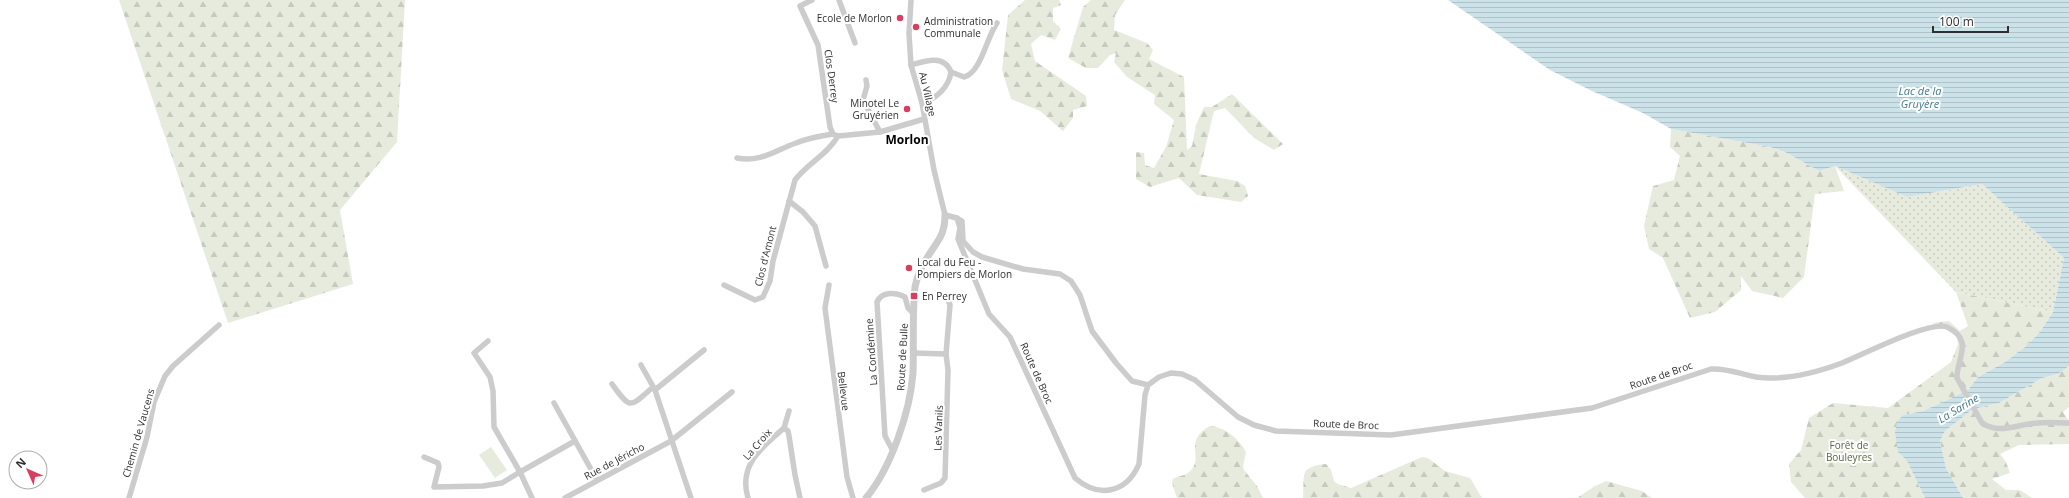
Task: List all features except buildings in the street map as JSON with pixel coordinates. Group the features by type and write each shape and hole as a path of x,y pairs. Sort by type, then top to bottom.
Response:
{"street":[{"name":"Clos Derrey","path":"812,0 800,6 818,45 836,135"},
{"path":"839,0 855,43"},
{"name":"Au Village","path":"911,0 909,34 911,65 922,103 934,170 945,215"},
{"path":"911,65 939,60 946,63 951,72 964,77 971,73 980,60 991,31 997,23"},
{"path":"922,103 942,90 948,82 951,72"},
{"path":"866,80 867,86 863,100 880,132"},
{"path":"737,158 745,160 757,159 778,152 796,142 836,135 880,132 924,119"},
{"name":"Clos d'Amont","path":"724,285 750,299 754,300 762,297 770,281 773,261 795,180 803,169 826,150 836,135"},
{"path":"789,201 803,212 815,226 826,266"},
{"path":"945,215 962,221 964,225 962,237 964,244 973,252 982,257 1024,270 1060,274 1071,281 1080,295 1092,330 1116,363 1132,381 1148,385"},
{"name":"Route de Bulle","path":"866,498 882,474 893,451 910,393 914,353 914,314 917,278 926,258 942,236 945,227 945,215"},
{"name":"Route de Broc","path":"957,218 960,228 958,239 988,314 1010,337 1075,478 1082,486 1101,492 1114,491 1124,486 1135,474 1139,464 1145,395 1148,385 1159,377 1171,374 1182,374 1195,380 1238,417 1254,425 1276,431 1391,435 1592,408 1711,369 1729,370 1762,377 1787,377 1838,364 1918,330 1939,325 1952,330 1962,344 1962,357 1957,375 1959,382 1978,418 1988,426 2000,429 2036,423 2069,423"},
{"name":"Bellevue","path":"829,285 825,308 846,477 853,498"},
{"name":"La Condémine","path":"893,451 885,436 877,302 879,297 887,293 898,293 905,297 908,308 914,314"},
{"name":"Les Vanils","path":"924,490 941,483 945,478 948,413 948,370 946,354 950,304 946,295"},
{"name":"Chemin de Vaucens","path":"129,498 147,437 154,402 165,376 173,366 220,325"},
{"path":"488,341 474,353 490,377 493,391 494,427 520,472 532,498"},
{"path":"612,384 626,402 634,404 704,350"},
{"path":"914,353 946,354"},
{"path":"641,365 654,389 691,498"},
{"name":"Rue de Jéricho","path":"565,498 671,441 732,392"},
{"path":"554,403 597,480"},
{"name":"La Croix","path":"748,498 745,481 749,464 784,428 789,411"},
{"name":"La Croix","path":"784,428 788,430 790,436 795,475 800,498"},
{"path":"424,457 438,463 439,468 434,486 436,488 502,484 520,472 575,441"}],"green space":[{"path":"119,0 405,0 397,142 340,210 353,284 228,323"},
{"path":"1025,0 1059,0 1061,5 1053,8 1053,21 1061,29 1055,40 1041,35 1031,44 1035,61 1086,96 1087,106 1073,110 1073,118 1063,131 1040,111 1011,99 1002,70 1008,15"},
{"path":"1091,0 1125,0 1115,15 1114,30 1147,43 1153,50 1149,59 1184,77 1187,150 1192,146 1196,125 1204,107 1212,107 1232,94 1283,144 1274,150 1254,138 1225,108 1214,111 1199,174 1237,181 1245,186 1248,196 1241,202 1197,195 1179,178 1150,187 1136,179 1136,152 1144,153 1145,165 1154,168 1166,147 1174,120 1154,104 1155,95 1127,77 1114,62 1116,53 1110,55 1098,68 1086,68 1068,58 1083,7"},
{"path":"1671,129 1770,147 1785,152 1819,171 1835,166 1844,191 1815,194 1804,277 1783,298 1752,291 1741,276 1741,290 1715,312 1690,318 1663,258 1649,249 1644,226 1653,186 1674,180 1680,156 1670,147"},
{"path":"1835,166 1907,197 1982,184 2064,258 2053,312 1956,292"},
{"name":"Forêt de Bouleyres","path":"1956,292 2053,312 2040,332 2025,347 2005,362 1978,377 1968,390 1923,411 1903,415 1898,452 1907,461 1925,498 1805,498 1791,482 1789,464 1801,450 1809,418 1833,403 1888,408 1951,362 1958,344 1956,334 1949,327 1931,323 1949,321 1960,331 1968,326"},
{"path":"2069,366 2069,407 2063,412 2069,421 2069,444 2019,445 2000,454 2006,462 2010,473 1992,479 2006,490 2020,490 2032,498 1963,498 1946,468 1940,441 1945,431 1973,409 1999,403 2042,378 2058,374"},
{"path":"1210,426 1216,427 1231,434 1243,447 1246,452 1243,466 1244,470 1257,486 1263,498 1177,498 1172,483 1173,479 1186,474 1192,469 1196,459 1195,443 1197,437"},
{"path":"491,447 507,470 495,478 479,455"},
{"path":"1422,457 1428,458 1445,471 1470,478 1482,498 1303,498 1305,473 1311,467 1326,464 1331,470 1334,481 1338,484 1351,488"},
{"path":"1606,481 1642,491 1652,498 1577,498 1595,486"}],"water":[{"name":"Lac de la Gruyère","path":"1448,0 2069,0 2069,366 2058,374 2042,378 1999,403 1973,409 1945,431 1940,441 1946,468 1963,498 1925,498 1907,461 1898,452 1895,432 1897,422 1903,415 1923,411 1968,390 1978,377 2005,362 2025,347 2040,332 2053,312 2064,258 1982,184 1907,197 1835,166 1819,171 1785,152 1770,147 1671,129 1643,113 1592,91 1550,70"}],"place":[{"name":"Ecole de Morlon","path":"900,18"},
{"name":"Administration Communale","path":"916,27"},
{"name":"Minotel Le Gruyérien","path":"907,109"},
{"name":"Local du Feu - Pompiers de Morlon","path":"909,268"},
{"name":"En Perrey","path":"914,296"}],"district":[{"name":"Morlon","path":"907,139"}],"water label":[{"name":"La Sarine","path":"1958,408"}]}
